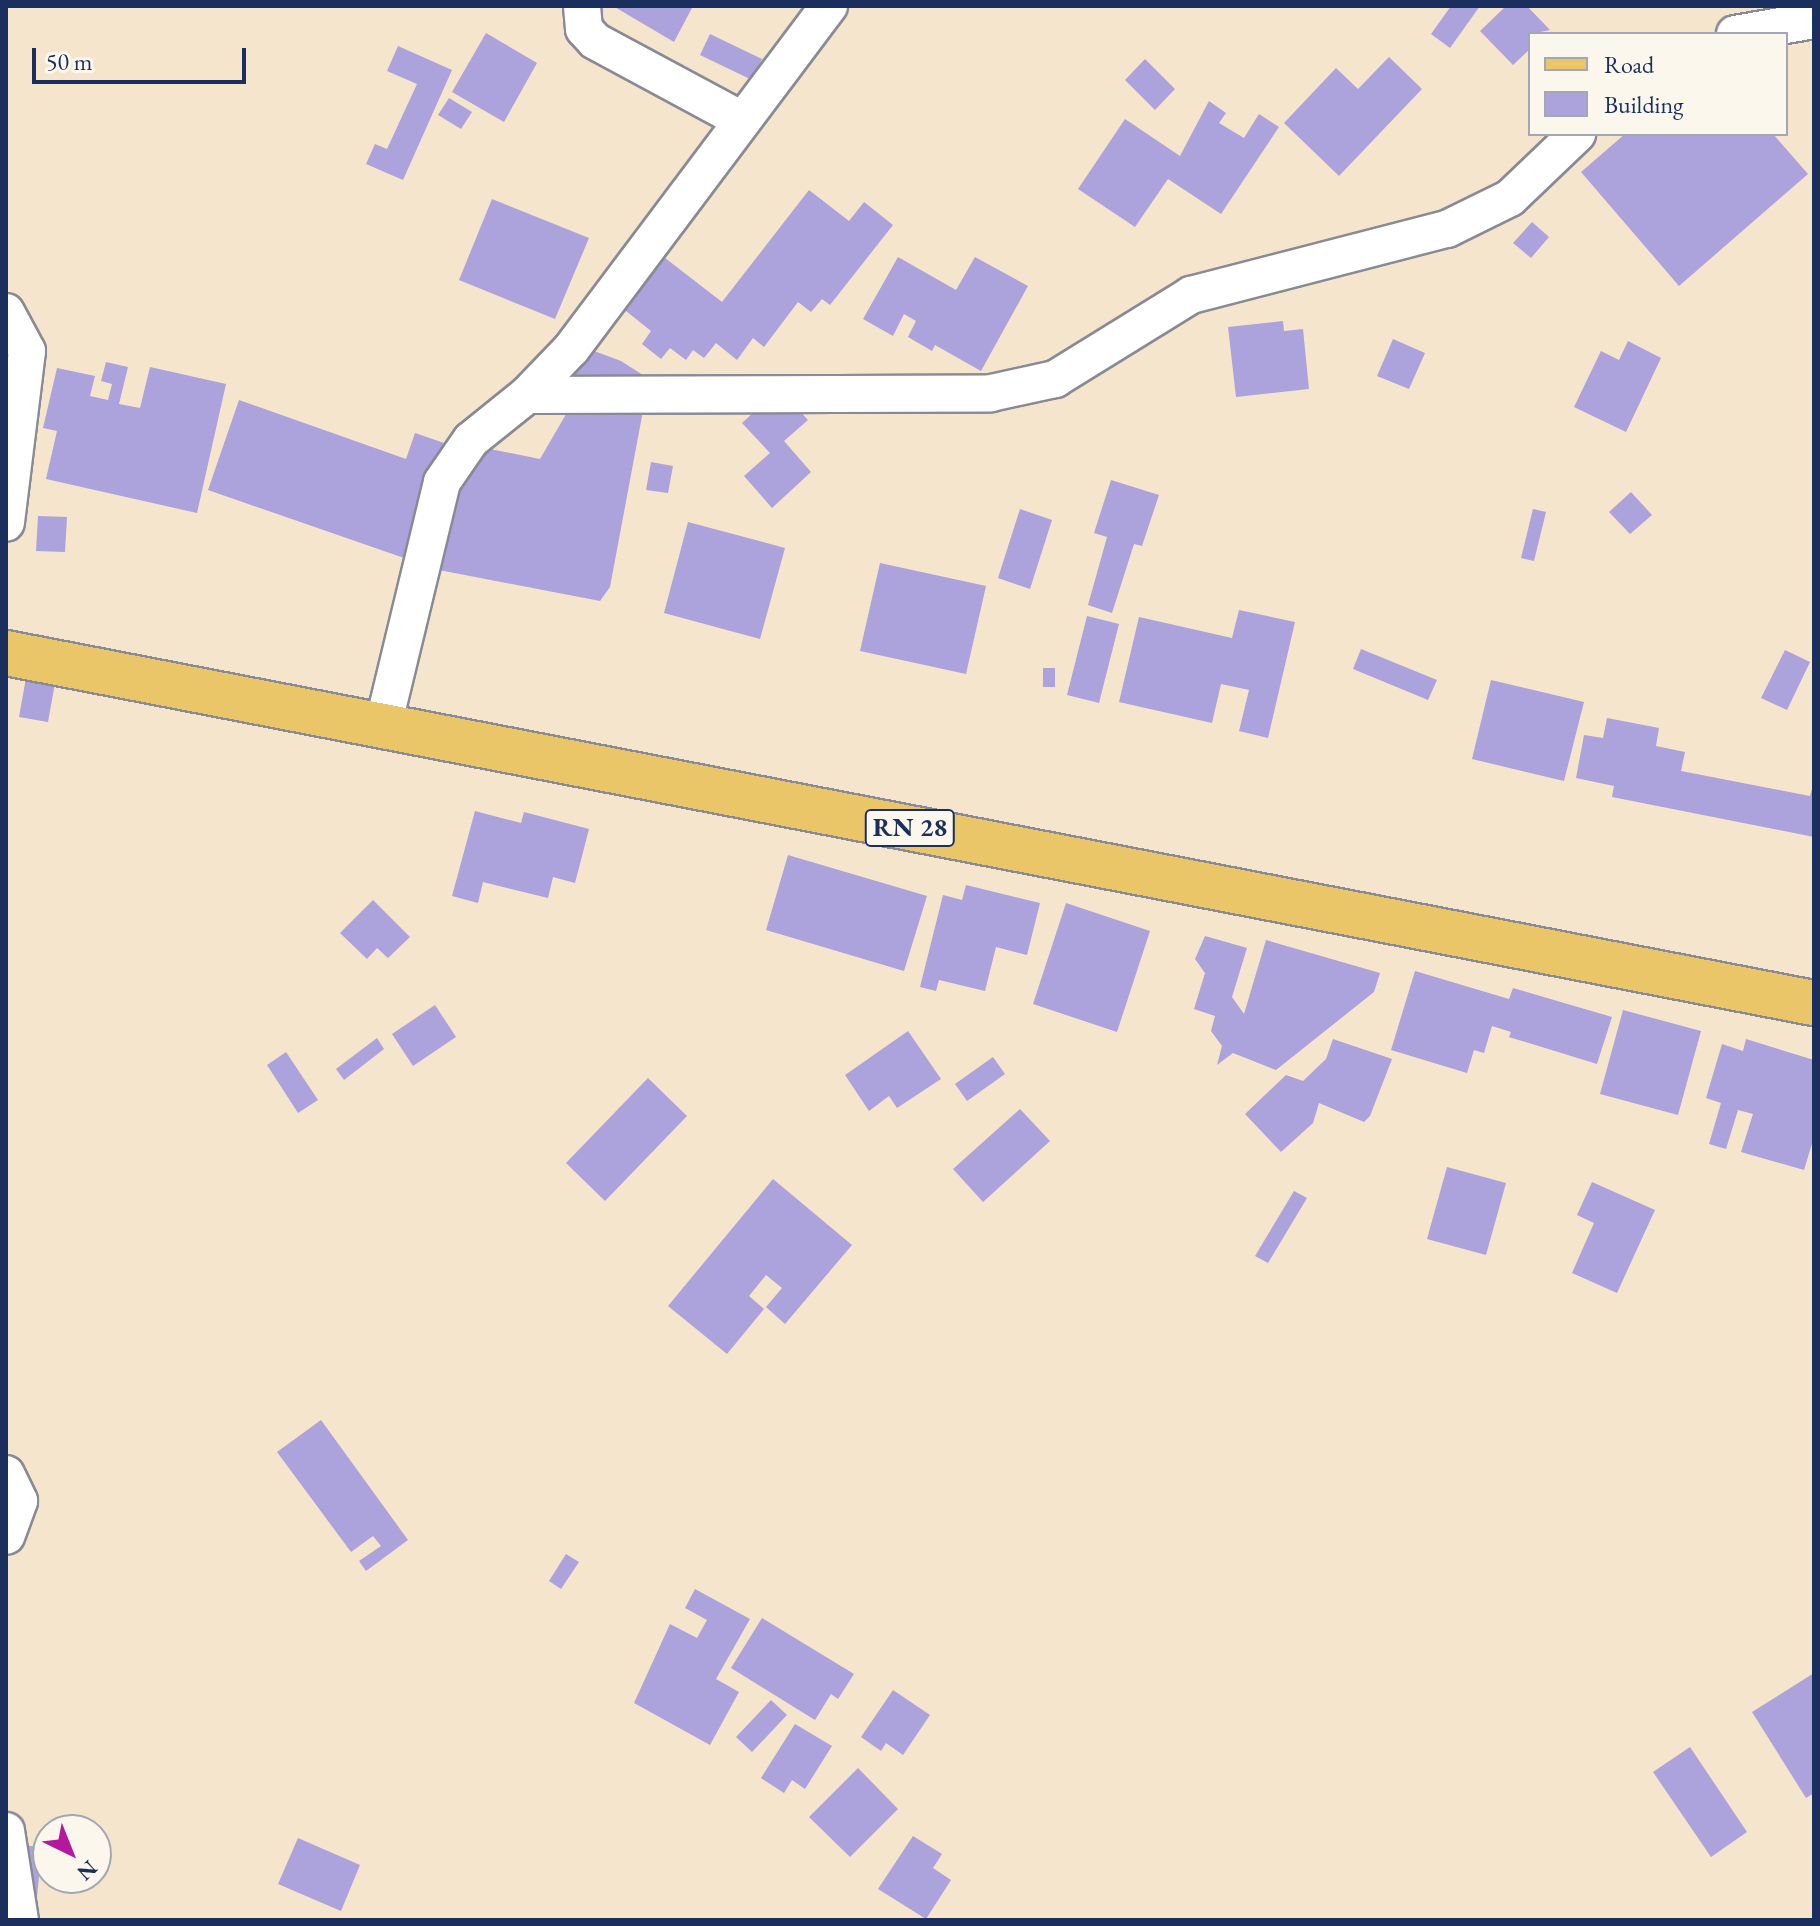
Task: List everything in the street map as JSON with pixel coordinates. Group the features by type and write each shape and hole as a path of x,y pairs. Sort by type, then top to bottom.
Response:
{"main road":[{"name":"RN 28","path":"6,653 1814,1003"}],"street":[{"path":"582,6 584,29 595,41 742,120"},
{"path":"383,726 442,482 471,440 527,395 572,348 829,6"},
{"path":"1746,32 1814,20"},
{"path":"527,395 991,393 1055,379 1191,295 1447,229 1510,198 1575,136"},
{"path":"6,312 27,351 6,523"},
{"path":"6,1474 19,1501 6,1536"},
{"path":"6,1831 20,1920"}],"building":[{"path":"613,6 693,6 674,42"},
{"path":"1451,6 1480,6 1450,48 1431,34"},
{"path":"1506,6 1527,6 1550,30 1528,32 1528,51 1513,65 1480,31"},
{"path":"486,33 537,63 504,122 452,92"},
{"path":"710,34 762,59 752,80 700,55"},
{"path":"398,46 452,70 403,180 366,164 375,144 387,149 417,84 387,71"},
{"path":"1389,57 1422,89 1339,176 1284,123 1336,68 1358,89"},
{"path":"1145,59 1175,89 1155,110 1125,80"},
{"path":"449,98 472,112 461,129 438,115"},
{"path":"1209,101 1226,113 1219,123 1244,138 1259,114 1279,127 1221,214 1168,179 1135,227 1078,189 1125,119 1180,156"},
{"path":"1623,136 1775,136 1808,174 1679,286 1581,172"},
{"path":"809,190 849,221 864,202 893,225 830,305 822,299 811,312 798,302 764,347 753,338 737,360 716,343 704,358 693,350 686,360 670,348 661,359 642,344 651,331 616,303 656,251 722,302"},
{"path":"492,199 589,238 555,319 459,280"},
{"path":"1532,222 1549,237 1531,258 1513,243"},
{"path":"898,257 956,290 975,257 1028,286 981,371 935,345 932,351 908,337 916,321 904,314 893,336 863,319"},
{"path":"1283,321 1284,331 1303,329 1309,389 1236,397 1228,327"},
{"path":"1393,339 1425,353 1409,389 1377,376"},
{"path":"1628,341 1661,358 1626,432 1574,407 1601,351 1619,360"},
{"path":"586,348 621,361 696,409 645,400 610,587 600,601 439,570 459,471 475,446 540,459 576,397 561,387"},
{"path":"106,362 128,367 119,404 140,408 150,367 226,384 197,513 46,479 57,431 43,428 57,368 95,376 90,396 108,400 112,384 101,381"},
{"path":"779,389 808,420 784,441 811,472 772,508 744,476 770,453 742,423"},
{"path":"239,400 406,459 415,433 447,444 407,559 208,490"},
{"path":"651,462 673,466 668,493 646,490"},
{"path":"1111,480 1159,495 1142,546 1134,544 1112,613 1088,605 1107,537 1094,533"},
{"path":"1631,492 1652,515 1630,534 1609,512"},
{"path":"1020,509 1052,520 1030,589 998,578"},
{"path":"1533,509 1546,512 1534,561 1521,558"},
{"path":"38,516 67,517 65,552 36,551"},
{"path":"688,522 785,548 760,639 664,613"},
{"path":"880,563 986,586 966,674 860,651"},
{"path":"1239,610 1295,622 1268,738 1239,731 1249,690 1221,684 1212,723 1119,702 1139,617 1232,638"},
{"path":"1087,616 1119,624 1099,703 1067,695"},
{"path":"1361,649 1437,680 1428,700 1353,669"},
{"path":"1785,650 1810,662 1787,710 1761,698"},
{"path":"1043,668 1055,668 1055,687 1043,687"},
{"path":"26,678 55,683 48,722 19,717"},
{"path":"1491,680 1584,702 1564,781 1472,759"},
{"path":"1607,718 1659,728 1656,746 1685,752 1681,771 1810,796 1814,782 1814,837 1612,797 1614,786 1576,778 1584,735 1603,738"},
{"path":"475,811 521,823 524,812 589,829 575,883 553,877 548,898 483,882 478,903 452,896"},
{"path":"788,855 927,896 904,971 766,930"},
{"path":"966,885 1040,903 1027,955 996,947 985,991 939,980 936,991 920,987 943,895 962,900"},
{"path":"373,900 410,937 388,958 377,948 367,959 340,933"},
{"path":"1066,903 1150,931 1117,1032 1033,1004"},
{"path":"1205,936 1247,948 1232,997 1244,1014 1266,940 1380,973 1374,992 1276,1070 1233,1053 1217,1065 1222,1046 1211,1031 1215,1016 1194,1009 1205,973 1195,959"},
{"path":"1415,971 1509,999 1513,988 1612,1017 1597,1064 1509,1037 1511,1032 1492,1026 1484,1053 1474,1050 1467,1073 1391,1050"},
{"path":"435,1005 456,1037 413,1066 392,1034"},
{"path":"1623,1010 1701,1031 1678,1115 1600,1094"},
{"path":"908,1031 941,1079 897,1108 889,1096 869,1111 845,1075"},
{"path":"377,1038 384,1049 344,1080 336,1069"},
{"path":"1333,1039 1392,1059 1370,1116 1364,1122 1319,1103 1313,1123 1281,1152 1245,1114 1286,1075 1303,1081 1326,1059"},
{"path":"1746,1039 1814,1060 1814,1137 1804,1170 1741,1152 1753,1114 1738,1110 1726,1149 1709,1144 1721,1103 1706,1098 1722,1044 1743,1051"},
{"path":"286,1052 318,1100 298,1113 267,1065"},
{"path":"993,1057 1005,1074 967,1101 955,1084"},
{"path":"648,1078 687,1116 605,1201 566,1163"},
{"path":"1020,1109 1050,1141 983,1202 953,1169"},
{"path":"1447,1167 1506,1183 1486,1255 1427,1239"},
{"path":"773,1179 852,1245 785,1324 766,1307 782,1288 766,1275 749,1296 764,1309 727,1354 668,1306"},
{"path":"1592,1182 1655,1210 1617,1293 1572,1273 1594,1223 1577,1215"},
{"path":"1294,1191 1307,1198 1268,1263 1255,1256"},
{"path":"321,1420 408,1540 366,1571 359,1561 381,1546 373,1536 351,1552 277,1452"},
{"path":"566,1554 579,1562 561,1589 549,1581"},
{"path":"695,1589 750,1619 716,1679 739,1692 710,1745 634,1703 670,1624 697,1638 707,1620 685,1608"},
{"path":"762,1618 854,1674 838,1699 831,1694 815,1720 731,1668"},
{"path":"1814,1673 1814,1793 1806,1798 1752,1712"},
{"path":"893,1690 930,1715 903,1755 886,1743 881,1751 861,1737"},
{"path":"771,1700 787,1715 752,1752 736,1737"},
{"path":"795,1724 832,1746 805,1789 792,1780 784,1793 761,1778"},
{"path":"1690,1747 1747,1832 1711,1857 1653,1772"},
{"path":"858,1768 898,1809 850,1857 809,1817"},
{"path":"913,1836 942,1854 933,1868 951,1880 926,1919 878,1889"},
{"path":"298,1838 360,1865 341,1911 278,1884"},
{"path":"20,1845 32,1846 32,1894 37,1894 37,1897 15,1896"}]}
